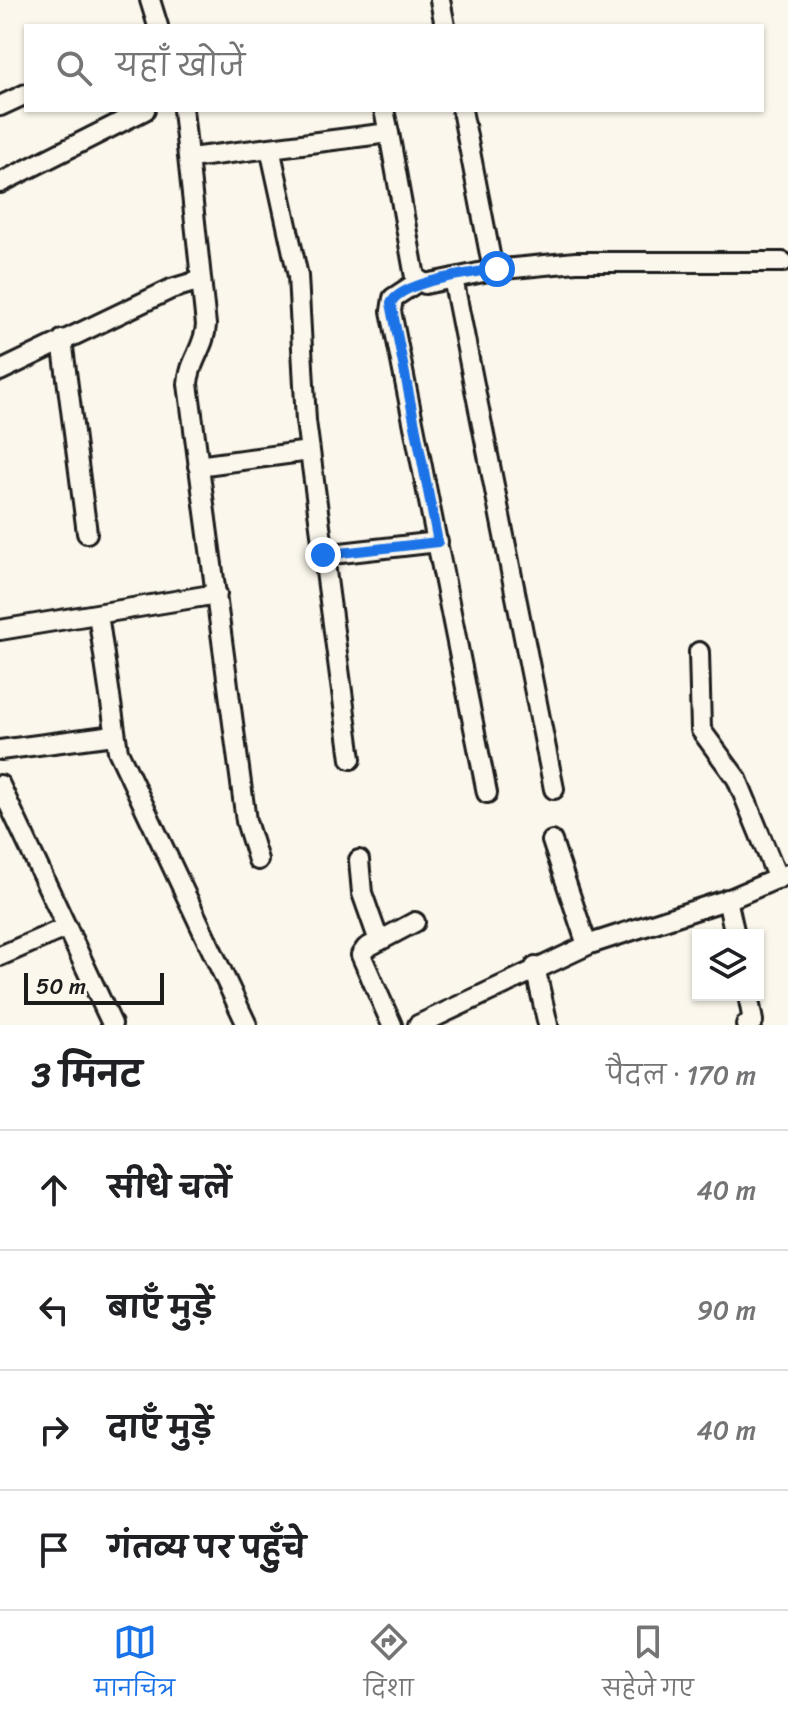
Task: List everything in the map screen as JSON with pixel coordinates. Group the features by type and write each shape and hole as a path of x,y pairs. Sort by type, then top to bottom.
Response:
{"street":[{"path":"150,0 157,24"},
{"path":"440,0 445,24"},
{"path":"0,106 24,95"},
{"path":"0,183 141,112"},
{"path":"183,112 206,335 190,365 188,384 246,821 258,860"},
{"path":"384,112 410,251 419,281"},
{"path":"462,112 493,270"},
{"path":"190,158 389,133"},
{"path":"270,148 298,276 309,451 351,759"},
{"path":"487,793 391,303 400,292 419,281 493,270 628,261 783,262"},
{"path":"453,278 554,789"},
{"path":"0,371 171,289 201,280"},
{"path":"62,340 87,533"},
{"path":"198,466 309,451"},
{"path":"323,555 438,542"},
{"path":"0,630 217,594"},
{"path":"98,614 114,735 127,776 247,1025"},
{"path":"418,1025 587,945 727,899 783,877 732,771 701,730 703,689 699,652"},
{"path":"0,750 114,735"},
{"path":"0,785 112,1024"},
{"path":"552,841 587,945"},
{"path":"359,860 362,893 379,941"},
{"path":"727,899 734,929"},
{"path":"392,1025 361,955 379,941 415,922"},
{"path":"0,956 67,927"},
{"path":"535,967 548,1025"},
{"path":"746,1025 753,1021 749,1001"}],"route":[{"path":"323,555 438,542 391,303 400,292 419,281 425,284 439,282 497,269"}]}
